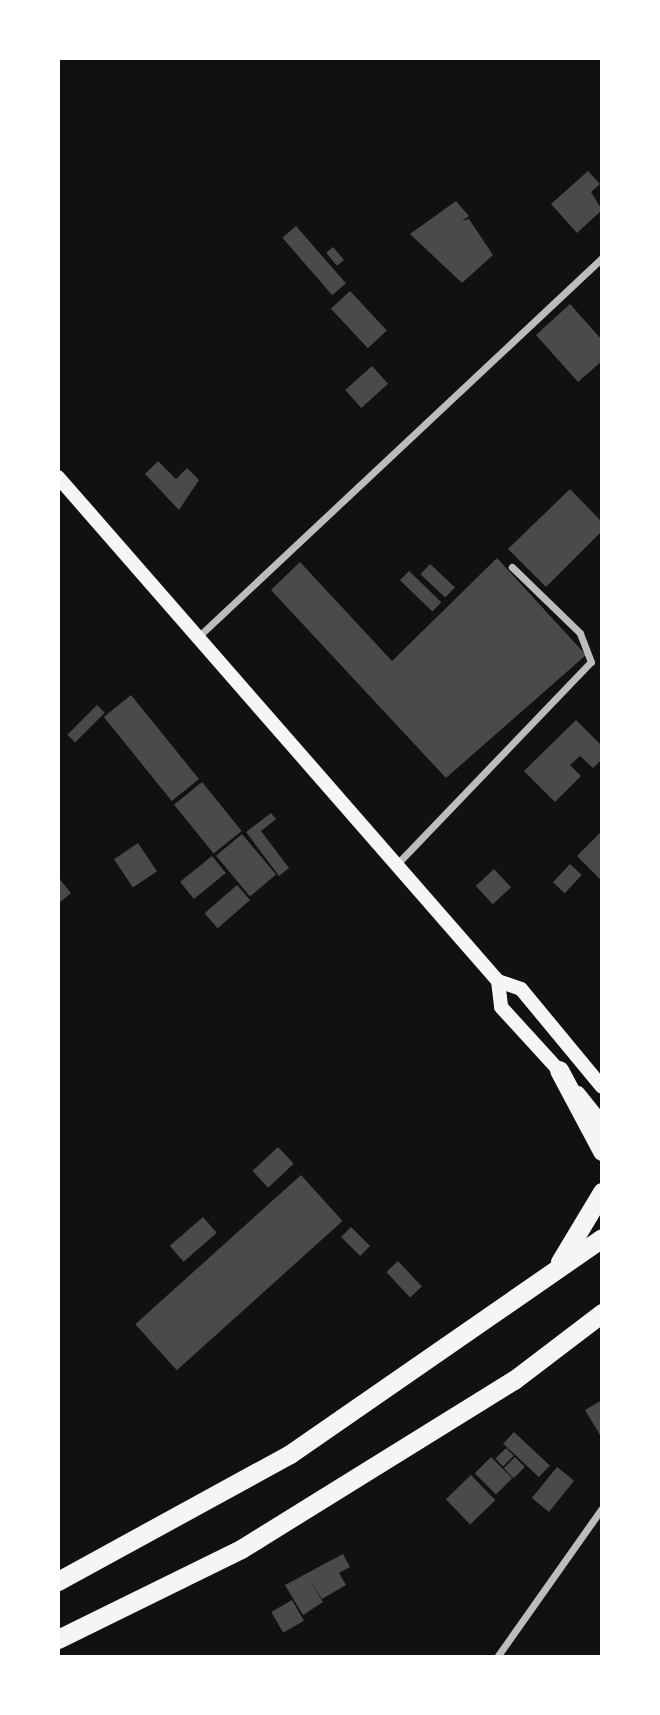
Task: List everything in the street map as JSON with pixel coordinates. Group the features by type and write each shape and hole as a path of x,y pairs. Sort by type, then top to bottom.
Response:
{"highway":[{"path":"559,1070 602,1151"},
{"path":"548,1280 602,1192"},
{"path":"58,1581 290,1454 548,1280 602,1238"},
{"path":"58,1639 241,1549 514,1380 602,1313"}],"main road":[{"path":"58,477 199,636 395,866 498,981 521,989 602,1087"},
{"path":"498,981 501,1007 559,1070 602,1123"}],"street":[{"path":"199,636 602,258"},
{"path":"395,866 591,662 580,633 512,566"},
{"path":"497,1657 602,1508"}],"building":[{"path":"588,171 600,184 591,192 602,210 577,233 551,204"},
{"path":"456,201 469,216 462,221 469,219 493,255 462,283 410,234"},
{"path":"296,226 346,283 332,295 282,238"},
{"path":"333,247 344,260 337,266 326,253"},
{"path":"350,291 387,330 368,348 331,309"},
{"path":"570,304 602,340 602,361 578,382 536,335"},
{"path":"372,366 388,384 361,408 345,390"},
{"path":"158,461 176,479 187,468 199,480 179,510 145,474"},
{"path":"570,489 602,522 602,531 546,587 508,549"},
{"path":"497,558 586,655 446,778 271,590 300,562 392,661"},
{"path":"430,564 455,587 445,597 420,574"},
{"path":"409,571 441,602 432,612 400,580"},
{"path":"131,695 199,779 172,801 104,717"},
{"path":"97,705 105,713 75,742 67,735"},
{"path":"576,720 602,746 602,759 593,768 580,756 570,765 581,776 555,802 524,771"},
{"path":"202,782 242,831 214,854 174,805"},
{"path":"271,813 276,819 261,831 289,868 279,876 246,832"},
{"path":"602,831 602,881 577,856"},
{"path":"242,834 276,875 250,896 216,856"},
{"path":"138,843 157,871 133,887 114,859"},
{"path":"212,856 226,873 194,899 180,882"},
{"path":"570,864 582,875 565,893 553,882"},
{"path":"494,869 511,887 493,904 476,886"},
{"path":"58,877 71,893 59,903 58,902"},
{"path":"237,885 250,900 218,928 205,913"},
{"path":"278,1147 294,1164 268,1188 252,1171"},
{"path":"301,1175 342,1221 177,1370 135,1324"},
{"path":"203,1217 217,1233 184,1262 170,1246"},
{"path":"351,1227 370,1246 360,1256 341,1237"},
{"path":"398,1261 422,1287 410,1298 386,1272"},
{"path":"602,1400 602,1433 600,1435 585,1410"},
{"path":"514,1432 550,1465 539,1477 503,1444"},
{"path":"506,1448 514,1456 503,1466 495,1459"},
{"path":"491,1457 512,1478 496,1494 475,1473"},
{"path":"515,1457 525,1467 514,1478 504,1468"},
{"path":"557,1467 574,1481 549,1512 532,1498"},
{"path":"471,1475 495,1500 470,1524 446,1499"},
{"path":"343,1554 350,1567 339,1573 346,1585 322,1599 308,1577 323,1602 303,1615 285,1585"},
{"path":"292,1600 304,1621 283,1633 271,1612"}]}
